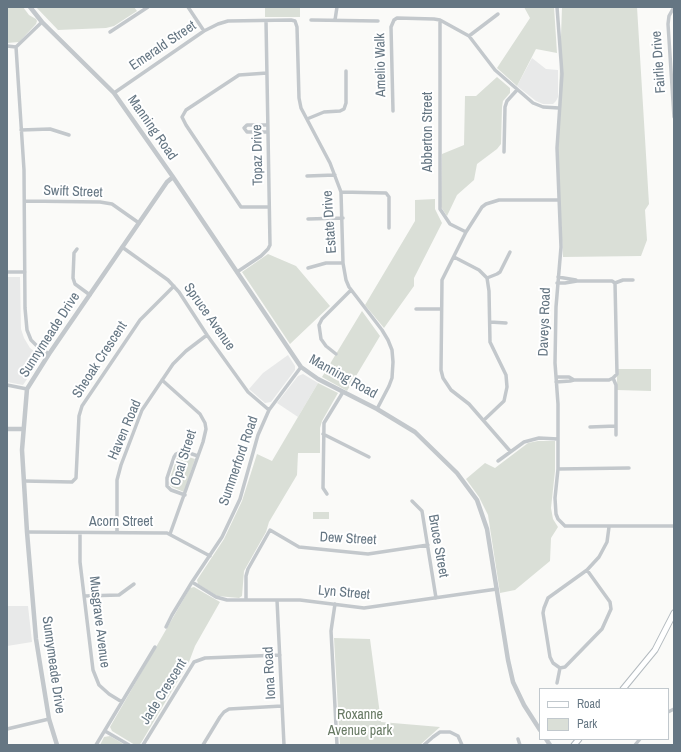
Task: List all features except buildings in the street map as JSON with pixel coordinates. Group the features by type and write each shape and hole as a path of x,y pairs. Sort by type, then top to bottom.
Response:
{"main road":[{"path":"624,688 655,650 672,625 674,614"}],"street":[{"name":"Manning Road","path":"30,7 42,22 114,93 301,367 318,379 377,409 415,432 457,473 477,500 487,529 508,660 514,682 524,705 539,728"},
{"path":"138,7 141,12"},
{"path":"110,32 148,7"},
{"path":"188,7 204,31"},
{"path":"335,20 337,7"},
{"name":"Daveys Road","path":"557,7 562,74 557,148 561,247 556,307 558,469 555,498 558,519 565,526 674,526"},
{"name":"Fairlie Drive","path":"674,7 669,16 668,24 672,63 674,117"},
{"path":"469,36 498,14"},
{"name":"Amelio Walk","path":"392,111 391,27 394,20 397,18 434,18 440,20"},
{"name":"Emerald Street","path":"114,93 204,31 218,24 228,21 266,20 291,20 295,21 297,24"},
{"name":"Topaz Drive","path":"237,272 261,256 270,245 266,20"},
{"path":"311,20 378,21"},
{"path":"440,20 469,36 495,70 537,106 559,108"},
{"name":"Abberton Street","path":"440,20 440,209 450,224 466,232"},
{"path":"42,22 16,47 25,201 25,308 27,330 31,340 49,354"},
{"name":"Estate Drive","path":"297,24 299,98 301,108 335,175 341,192 343,218 343,263 346,280 351,290 382,330 392,350 392,378 377,409"},
{"path":"7,46 16,47"},
{"path":"307,119 324,112 340,111 344,109 346,103 346,71"},
{"path":"267,73 239,75 186,110 182,117 241,206 269,207"},
{"path":"504,152 504,107 507,101 517,90"},
{"path":"268,125 247,125 244,128 247,132 268,132"},
{"path":"21,130 50,129 69,135"},
{"path":"307,176 335,175"},
{"name":"Sunnymeade Drive","path":"56,745 36,639 27,532 22,450 27,389 122,247 172,177"},
{"path":"341,192 386,192 389,197 389,228"},
{"path":"510,452 484,420 469,404 451,390 443,378 441,370 442,280 466,232 482,207 494,201 559,200"},
{"name":"Swift Street","path":"25,201 100,202 112,204 139,224"},
{"path":"308,218 343,218"},
{"name":"Spruce Avenue","path":"122,247 168,280 174,286 248,392 269,410"},
{"path":"77,249 74,253 73,278 75,284 90,295"},
{"path":"487,278 500,272 510,252"},
{"path":"454,257 479,270 487,278 489,291 490,342 506,375 507,387 504,401 484,420"},
{"path":"308,268 326,263 343,263"},
{"path":"7,272 25,272"},
{"path":"558,278 577,281 612,281 615,283 622,280 633,280"},
{"path":"557,283 577,281"},
{"path":"556,382 570,382 574,380 609,380 617,374 615,283"},
{"name":"Sheoak Crescent","path":"24,481 72,482 76,478 79,422 82,406 140,320 174,286"},
{"path":"336,354 320,339 319,325 322,319 351,290"},
{"path":"416,309 441,309"},
{"path":"490,322 506,323"},
{"name":"Haven Road","path":"117,532 117,480 121,465 142,410 173,364 186,351 207,335"},
{"name":"Summerford Road","path":"166,627 192,582 222,537 240,499 258,435 269,410 301,367"},
{"path":"556,377 569,377 574,380"},
{"path":"613,378 616,385 616,435"},
{"name":"Opal Street","path":"162,380 193,407 203,418 206,429 185,495 170,534"},
{"path":"7,386 27,389"},
{"path":"327,494 323,488 324,423 342,392"},
{"path":"590,427 616,426"},
{"path":"7,429 24,429"},
{"path":"323,434 369,457"},
{"path":"498,461 524,442 539,438 558,439"},
{"path":"185,495 171,490 167,486 167,478 174,457 176,454 183,452 198,456"},
{"path":"558,469 628,468"},
{"name":"Bruce Street","path":"412,501 422,511 436,598"},
{"path":"560,668 553,663 550,657 543,613 544,608 548,598 587,570 599,557 607,542 609,526"},
{"name":"Dew Street","path":"246,600 246,576 248,569 270,530 299,546 368,554 428,545"},
{"name":"Acorn Street","path":"27,532 167,533 210,556"},
{"name":"Musgrave Avenue","path":"80,533 80,562 92,670 99,685 109,694 122,702"},
{"path":"560,668 565,667 602,629 611,609 610,602 587,570"},
{"name":"Lyn Street","path":"192,582 216,597 227,600 300,600 364,608 497,589"},
{"path":"84,596 118,595 134,584"},
{"name":"Iona Road","path":"277,600 284,745"},
{"path":"335,604 331,631 337,745"},
{"path":"96,745 155,647"},
{"name":"Jade Crescent","path":"143,745 194,662 205,658 280,655"},
{"path":"558,683 560,668"},
{"path":"203,745 224,712 229,710 282,706"},
{"path":"7,729 50,719"},
{"path":"105,731 129,745"},
{"path":"424,745 440,732 450,732 458,736 462,745"},
{"path":"518,739 520,745"}],"shaded area":[{"path":"532,58 546,69 558,70 558,97 553,104 543,104 536,101 517,86"},
{"path":"7,277 20,277 21,329 30,348 42,357 23,385 7,382"},
{"path":"288,355 295,366 295,370 271,402 265,403 249,389 263,373"},
{"path":"303,374 318,383 298,417 277,403 298,376"},
{"path":"7,606 28,606 32,642 7,646"}],"green space":[{"path":"7,7 23,7 29,15 37,21 19,42 7,43"},
{"path":"36,7 134,7 137,11 114,26 106,28 58,30"},
{"path":"265,7 300,7 300,17 265,17"},
{"path":"524,7 554,7 557,53 536,49 517,86 497,68 530,18"},
{"path":"562,7 637,7 649,204 645,210 647,240 641,256 563,257 557,151"},
{"path":"497,77 510,88 510,93 503,101 502,107 501,144 497,149 477,164 474,180 457,195 447,216 441,207 442,154 464,145 465,96 476,96"},
{"path":"435,199 435,209 442,223 414,278 414,286 384,328 365,305 415,221 415,200"},
{"path":"268,254 296,266 330,306 290,344 242,272"},
{"path":"362,311 380,336 347,391 322,377"},
{"path":"617,369 651,369 651,391 617,390"},
{"path":"318,383 338,393 322,421 320,428 320,453 298,453 297,475 269,522 266,532 244,571 242,596 239,598 217,596 198,584 197,580 224,539 242,501 257,454 272,461"},
{"path":"538,441 555,441 555,471 551,508 553,519 558,527 551,538 550,561 515,590 500,593 488,515 479,497 466,479 485,463 495,468 528,443"},
{"path":"179,455 195,459 184,492 172,487 169,481"},
{"path":"313,512 329,512 329,519 313,519"},
{"path":"194,587 220,602 195,646 189,662 141,743 139,745 135,745 112,731 110,727 190,588"},
{"name":"Roxanne Avenue park","path":"334,638 370,639 381,722 440,727 420,745 340,745"},
{"path":"110,736 125,745 100,745 104,737"}]}
